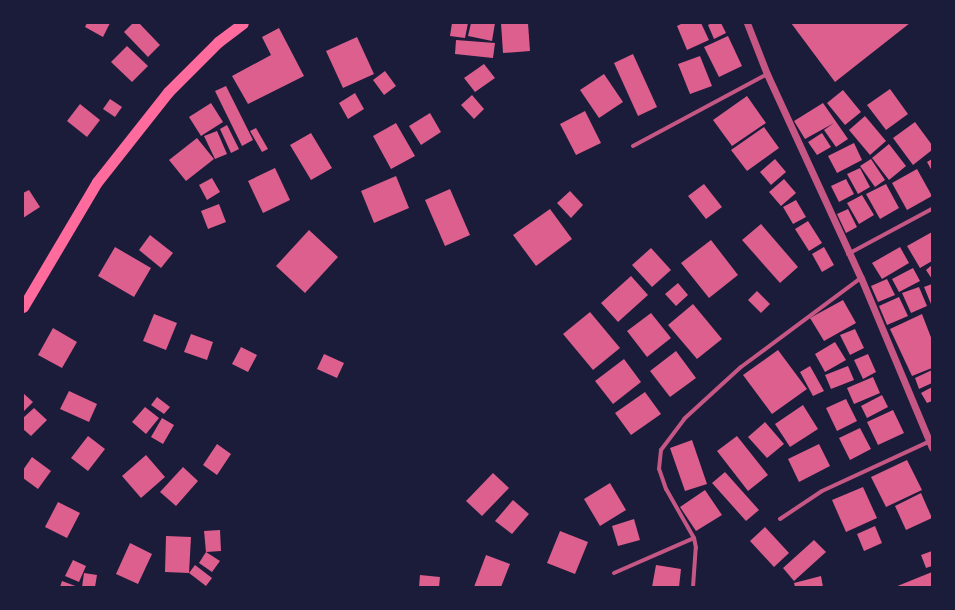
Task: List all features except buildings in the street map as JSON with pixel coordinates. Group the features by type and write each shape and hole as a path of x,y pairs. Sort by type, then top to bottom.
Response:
{"highway":[{"path":"23,307 97,182 168,92 218,42 244,23"}],"street":[{"path":"747,23 767,74 848,254 861,278 931,443 822,491 780,519"},
{"path":"633,146 767,74"},
{"path":"848,254 932,209"},
{"path":"693,587 696,548 694,538 661,476 659,469 661,450 684,419 741,367 861,278"},
{"path":"614,573 694,538"}]}
